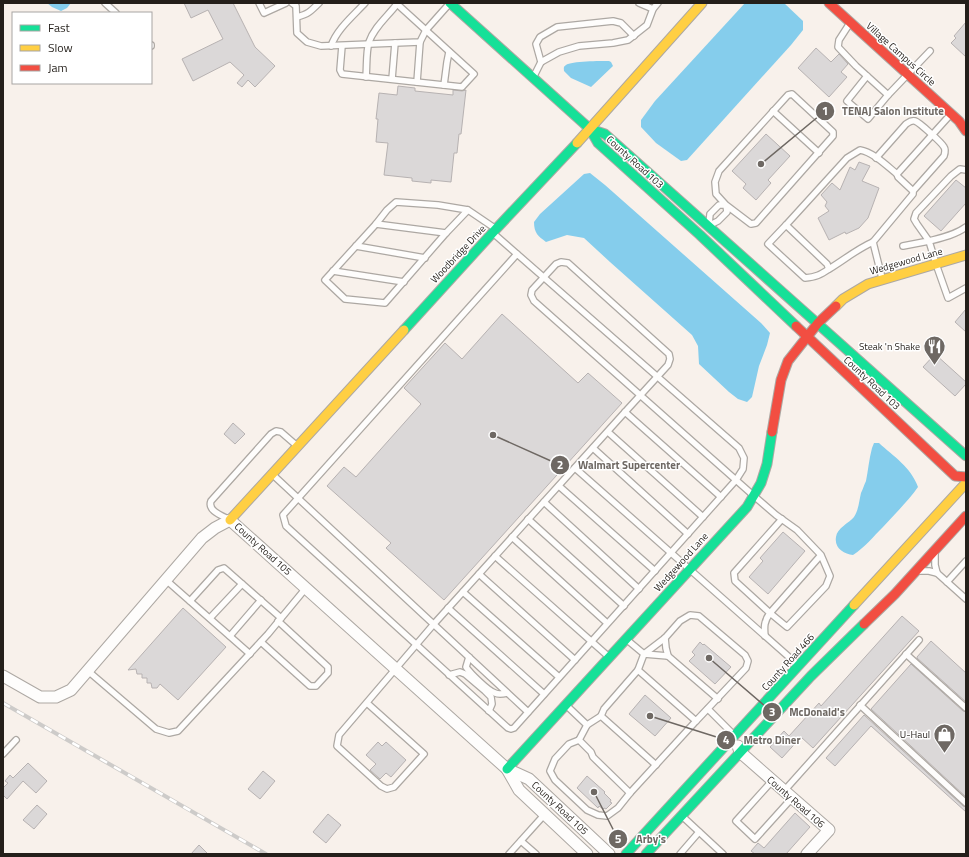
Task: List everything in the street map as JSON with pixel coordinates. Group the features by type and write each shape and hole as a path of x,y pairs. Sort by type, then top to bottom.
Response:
{"street":[{"path":"450,3 590,129"},
{"name":"Woodbridge Drive","path":"230,520 494,231 590,129 702,3"},
{"name":"Village Campus Circle","path":"829,3 962,122 966,131"},
{"name":"County Road 103","path":"590,129 605,134 966,456"},
{"name":"County Road 103","path":"590,129 598,143 700,236 955,476 966,477"},
{"path":"700,236 709,226"},
{"name":"Wedgewood Lane","path":"507,769 747,507 761,483 767,464 781,380 788,360 818,323 844,299 868,284 966,256"},
{"name":"County Road 466","path":"646,854 676,811 735,736 966,483"},
{"name":"County Road 466","path":"626,854 676,811 740,752 811,676 895,594 966,516"},
{"name":"County Road 105","path":"3,676 40,697 56,697 71,690 202,538 215,528 230,520 507,769 529,779 609,854"},
{"path":"735,736 740,752"},
{"name":"County Road 106","path":"740,752 829,830 807,854"},
{"name":"County Road 105","path":"507,769 519,790 587,854"}],"lane":[{"path":"105,3 115,12"},
{"path":"259,3 264,13 286,3"},
{"path":"296,17 306,15 319,3"},
{"path":"332,46 334,38 364,3"},
{"path":"417,82 420,42 426,30 450,3"},
{"path":"639,3 653,9"},
{"path":"533,78 541,62 559,52 579,46 628,40 646,25 653,9 658,3"},
{"path":"295,4 297,33 307,42 321,46 420,42"},
{"path":"342,46 340,70 342,74 366,77 392,79 462,87 474,74 397,4 375,30 369,44 366,77"},
{"path":"541,62 536,44 540,37 557,27 613,20 621,23 634,36"},
{"path":"850,22 839,40 838,47 888,95"},
{"path":"392,79 394,43"},
{"path":"867,76 847,101 868,119 888,95 930,51"},
{"path":"444,85 449,52"},
{"path":"792,94 833,132 833,136 756,223 751,224 726,205 716,194 715,182 719,171 773,111 788,95 792,94"},
{"path":"773,111 819,153"},
{"path":"898,174 951,113"},
{"path":"876,158 910,121 918,122 943,145 946,152 873,242 863,246 819,276 805,278 768,244 846,158 860,150 865,151 898,174 898,177 913,191"},
{"path":"966,170 960,170 951,176 916,213 914,219 929,241 948,298 966,288"},
{"path":"468,210 446,233 385,304 345,299 325,280 387,210 396,202 438,205 468,210 494,231 517,254 739,448 744,458 743,469 736,480 514,728 511,729 508,728 449,675 286,526 283,515 517,254"},
{"path":"709,226 710,214 719,205 726,205"},
{"path":"709,226 718,221 727,212 726,205"},
{"path":"376,224 446,233"},
{"path":"786,225 827,264 829,268"},
{"path":"903,246 929,241 962,230 966,227"},
{"path":"873,242 883,279"},
{"path":"356,246 425,258"},
{"path":"367,703 424,754 394,787 387,789 381,786 337,746 340,735 416,644 528,519 559,486 625,412 640,396 668,365 670,360 669,354 568,263 561,262 556,264 532,290 531,296 534,301 640,396 754,496 797,530 821,555 830,576 826,586 787,627 735,581 734,573 782,519"},
{"path":"333,271 404,282"},
{"path":"625,412 721,497"},
{"path":"230,520 217,513 210,507 211,501 271,434 276,431 281,432 297,446"},
{"path":"608,432 703,517"},
{"path":"593,448 688,534"},
{"path":"575,468 799,666"},
{"path":"272,474 528,712"},
{"path":"559,486 655,571"},
{"path":"544,502 639,588"},
{"path":"528,519 624,606"},
{"path":"512,537 607,623"},
{"path":"934,550 937,573"},
{"path":"765,636 764,627 766,618 821,555"},
{"path":"495,556 609,657"},
{"path":"947,582 965,563"},
{"path":"190,601 218,570 224,568 261,600 328,667 328,673 316,686 310,686 261,642"},
{"path":"915,571 929,571 937,573 966,599"},
{"path":"479,574 575,660"},
{"path":"166,580 250,654"},
{"path":"210,618 242,584"},
{"path":"88,671 156,729 169,733 178,731 261,642 306,588"},
{"path":"463,592 559,677"},
{"path":"230,636 261,600"},
{"path":"448,608 544,694"},
{"path":"690,615 699,616 745,655 748,661 746,668 630,793 618,808 607,816 587,810 555,780 550,771 555,759 569,744 579,740 587,725 601,716 604,709 638,670 644,654 665,638 680,621 690,615"},
{"path":"665,638 668,656 718,699"},
{"path":"626,639 644,654 668,656"},
{"path":"772,781 736,822 755,839 788,794 860,705 919,640"},
{"path":"906,654 966,708"},
{"path":"469,657 466,667 469,671 493,693 500,695 508,693"},
{"path":"638,670 696,721"},
{"path":"449,675 460,672 465,674 485,691 491,697 492,704 489,711"},
{"path":"566,705 587,725"},
{"path":"860,705 966,803"},
{"path":"708,709 735,736"},
{"path":"601,716 656,765"},
{"path":"3,754 16,740"},
{"path":"579,740 591,752 593,757 630,793"},
{"path":"676,811 723,854"},
{"path":"509,854 545,814"},
{"path":"680,854 699,832"},
{"path":"521,840 536,854"}],"water":[{"path":"47,3 71,3 67,8 61,11"},
{"path":"745,3 784,3 803,21 803,30 687,160 681,161 656,143 641,127 641,120 655,101"},
{"path":"609,61 613,66 591,87 571,78 564,71 564,66 569,64"},
{"path":"590,173 761,323 770,333 759,366 752,397 747,402 738,399 729,392 699,364 698,346 692,335 584,238 567,235 546,242 537,234 534,222 540,214 584,174"},
{"path":"874,443 879,443 901,462 911,474 918,487 868,542 853,555 840,550 836,537 839,531 854,517 857,511 861,493 866,481"}],"building":[{"path":"184,3 233,3 255,47 275,66 255,87 248,80 242,87 237,83 244,75 230,62 193,81 182,59 223,39 208,10 191,18"},
{"path":"966,22 966,57 951,43 956,38 954,36"},
{"path":"816,48 831,62 839,54 848,64 841,72 847,77 829,97 798,68"},
{"path":"398,86 415,88 415,91 453,95 453,90 466,90 461,134 459,134 457,153 454,153 451,182 431,180 431,183 412,181 412,178 384,175 388,143 376,142 378,119 376,119 379,93 397,95"},
{"path":"766,134 790,156 768,180 771,183 756,200 743,188 746,184 732,171"},
{"path":"859,162 870,166 862,181 879,188 868,218 859,228 846,234 845,232 829,240 818,218 829,211 825,206 827,202 821,195 832,183 840,190 850,167 855,170"},
{"path":"956,180 966,188 966,203 941,231 924,216"},
{"path":"966,309 966,332 955,322"},
{"path":"502,314 578,383 588,373 622,403 444,600 386,548 391,543 327,486 344,467 356,477 421,404 404,388 445,343 462,359"},
{"path":"935,354 966,382 966,384 955,396 923,367"},
{"path":"233,423 245,434 235,444 224,434"},
{"path":"783,532 805,551 768,594 749,577 763,561 760,558"},
{"path":"183,608 226,647 178,700 160,684 157,688 152,688 151,683 147,683 147,678 142,678 142,674 137,674 136,669 128,670"},
{"path":"902,616 919,631 813,748 801,737 782,758 770,747 784,731 789,736 819,703 821,706"},
{"path":"931,641 966,673 966,702 917,658"},
{"path":"700,642 731,667 715,684 689,661 695,655 692,652"},
{"name":"U-Haul","path":"911,664 963,711 966,712 966,797 871,709"},
{"path":"645,695 671,718 655,736 629,714"},
{"path":"864,715 963,806 966,807 966,812 871,726 835,766 826,758"},
{"path":"378,742 382,746 386,742 406,760 391,777 386,773 380,779 370,770 376,764 366,755"},
{"path":"28,763 47,781 36,793 23,781 7,799 3,795 3,788 8,783 5,781 10,775 13,778"},
{"path":"263,771 275,781 260,799 248,789"},
{"path":"587,776 605,792 604,793 611,800 610,802 612,803 606,809 599,806 598,808 577,788"},
{"path":"37,805 47,814 34,829 23,820"},
{"path":"795,813 810,827 786,854 755,854 751,851 758,843 764,848"},
{"path":"328,814 341,825 326,843 313,832"},
{"path":"199,845 208,854 191,854"}],"railway":[{"path":"3,703 266,854"}],"traffic: fast":[{"path":"450,3 590,129 598,143 700,235 796,326"},
{"path":"590,129 605,134 966,456"},
{"path":"404,330 577,143"},
{"path":"507,769 747,507 761,483 767,464 772,432"},
{"path":"626,854 854,605"},
{"path":"646,854 811,676 864,624"}],"traffic: slow":[{"path":"577,143 702,3"},
{"path":"836,306 843,299 868,284 966,255"},
{"path":"230,520 404,330"},
{"path":"854,605 966,483"}],"traffic: jam":[{"path":"829,3 959,121 966,131"},
{"path":"772,432 781,380 788,361 818,323 836,306"},
{"path":"796,326 955,476 966,477"},
{"path":"864,624 895,594 966,516"}],"place":[{"name":"TENAJ Salon Institute","path":"761,164"},
{"name":"Steak 'n Shake","path":"935,366"},
{"name":"Walmart Supercenter","path":"493,435"},
{"name":"McDonald's","path":"709,658"},
{"name":"Metro Diner","path":"650,716"},
{"name":"U-Haul","path":"945,754"},
{"name":"Arby's","path":"594,792"}]}
